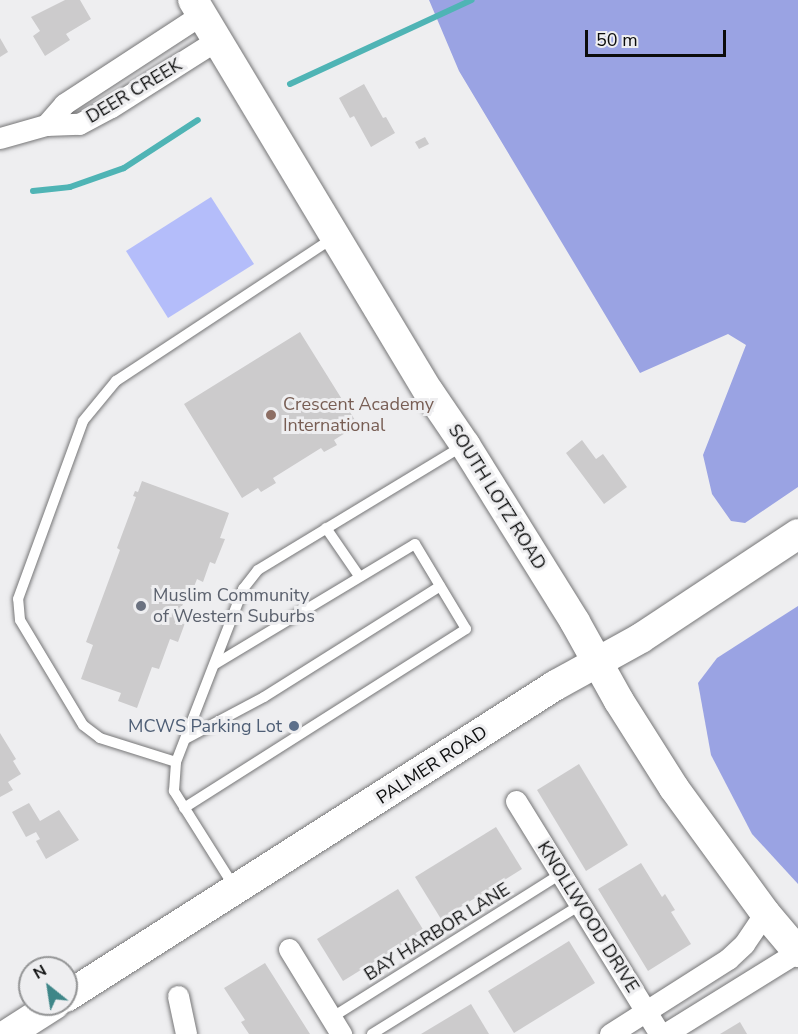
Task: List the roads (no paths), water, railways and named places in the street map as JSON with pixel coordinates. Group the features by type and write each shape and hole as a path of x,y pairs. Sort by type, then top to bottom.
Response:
{"street":[{"name":"SOUTH LOTZ ROAD","path":"198,7 429,392 465,445 674,788 765,914 798,952"},
{"name":"DEER CREEK","path":"46,125 64,104 198,7"},
{"name":"DEER CREEK","path":"0,138 46,125 79,124 111,107 217,40"},
{"name":"PALMER ROAD","path":"78,989 598,661 641,638 798,534"},
{"name":"KNOLLWOOD DRIVE","path":"516,801 579,905 662,1034"},
{"path":"610,1034 728,959 744,944 765,914"},
{"path":"289,949 336,1026"},
{"path":"662,1034 798,952"},
{"path":"178,996 186,1034"},
{"path":"8,1034 36,1016"}],"lane":[{"path":"176,762 100,738 83,725 20,620 18,599 83,421 116,381 334,236"},
{"path":"235,889 174,791 176,762 243,589 258,570 465,445"},
{"path":"326,528 359,576"},
{"path":"184,807 466,630 415,544 215,664"},
{"path":"187,738 264,697 440,586"},
{"name":"BAY HARBOR LANE","path":"336,1026 561,874"},
{"path":"372,1034 579,905"}],"waterway":[{"path":"290,84 472,0"},
{"path":"33,191 70,187 124,168 198,120"}],"place":[{"name":"Crescent Academy International","path":"271,415"},
{"name":"Muslim Community of Western Suburbs","path":"141,606"},
{"name":"MCWS Parking Lot","path":"294,726"}]}
